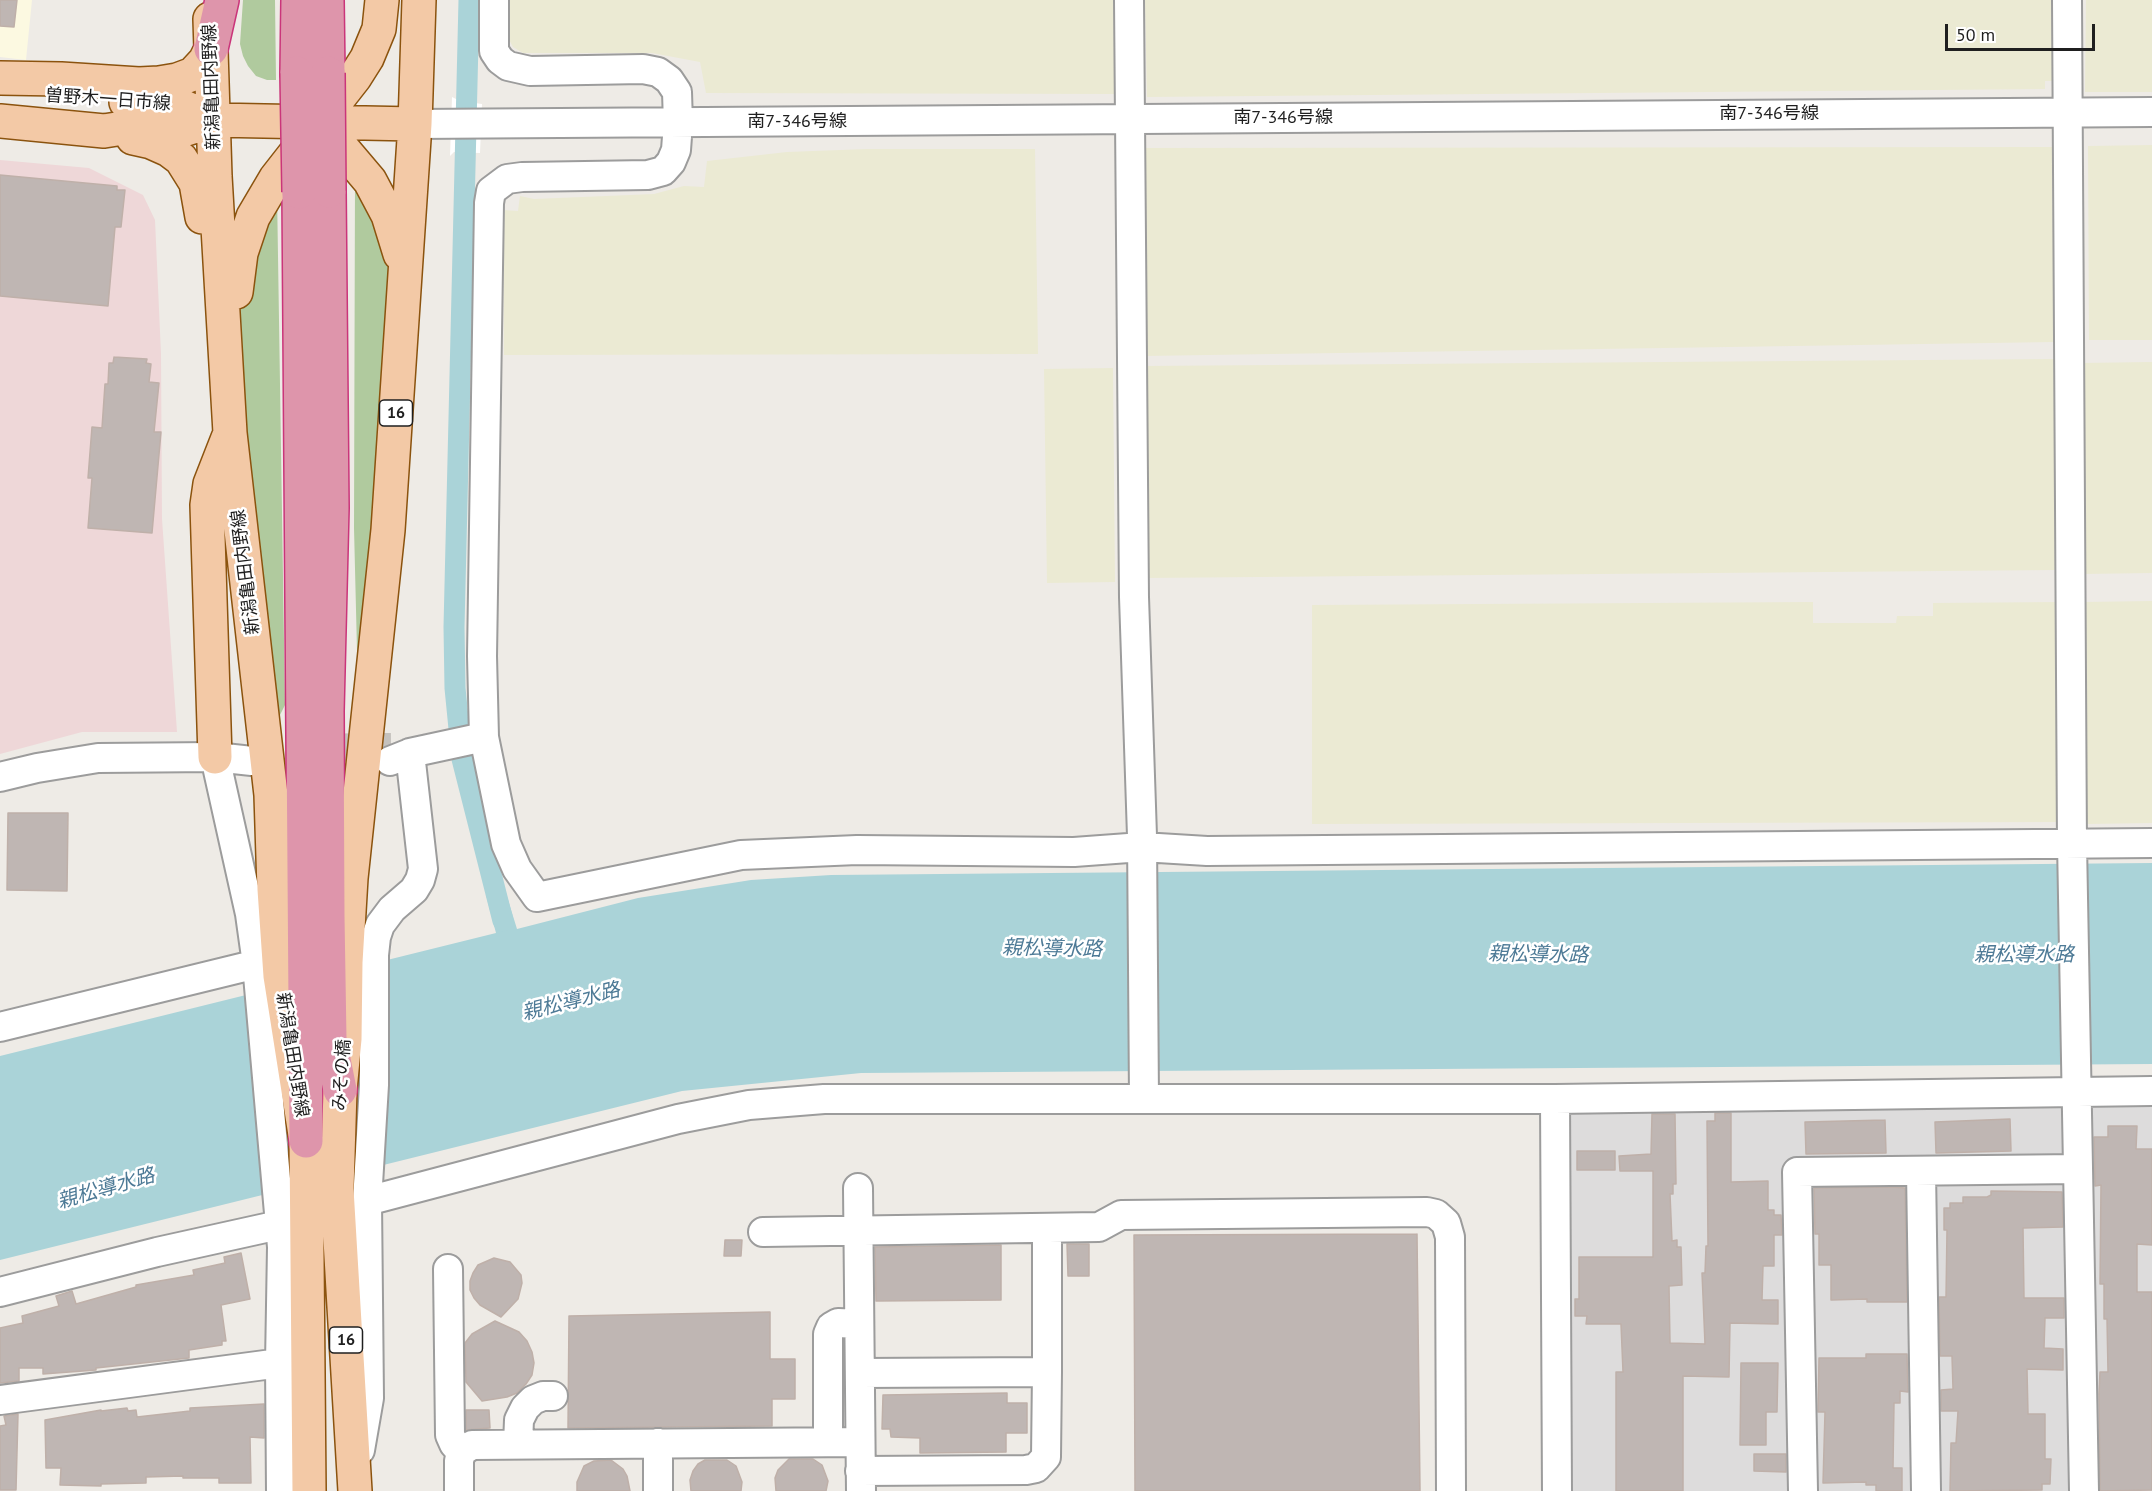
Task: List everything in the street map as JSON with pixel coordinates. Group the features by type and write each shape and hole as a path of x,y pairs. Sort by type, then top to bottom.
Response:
{"highway":[{"path":"211,49 222,0"},
{"path":"297,0 313,73"},
{"path":"306,1141 307,967 327,711 332,508 314,192 313,73 327,0"},
{"path":"307,967 330,1039 340,1090"}],"main road":[{"name":"新潟亀田内野線","path":"209,0 215,176 229,420 272,795 274,889 307,967"},
{"path":"215,757 207,505 210,484 229,420 241,253 247,232 261,202 276,178 355,77 367,58 379,28 382,0"},
{"name":"16","path":"307,967 351,878 388,530 415,124 419,0"},
{"path":"0,78 159,83 193,74 205,61 211,49"},
{"name":"曽野木一日市線","path":"0,90 182,106 214,120"},
{"name":"曽野木一日市線","path":"0,122 104,131 123,128 180,131 214,120 415,124"},
{"path":"320,122 370,181 388,215 398,245 405,279"},
{"path":"104,131 151,142 170,150 181,159 196,183 201,209 205,268 229,420"},
{"name":"みその橋","path":"322,1199 340,1090"},
{"name":"16","path":"306,1141 322,1199 355,1488"},
{"name":"16","path":"309,1491 322,1199"}],"street":[{"path":"494,0 494,51 508,66 530,71 643,69 658,72 669,80 677,92 676,150 671,162 663,171 648,175 522,177 507,179 491,191 480,738 506,844 517,869 537,897 741,855 857,850 1142,853 2073,850 2152,843"},
{"path":"1129,0 1134,597 1140,720 1144,1090"},
{"path":"2067,0 2073,850 2084,1491"},
{"name":"南7-346号線","path":"415,124 2152,112"},
{"path":"0,1027 307,967 376,937 386,916 414,890 423,869 397,754 480,738"},
{"path":"0,777 98,758 251,755"},
{"path":"215,757 249,914 307,967 374,1085 322,1199 282,1246 281,1491"},
{"path":"307,967 322,1199"},
{"path":"0,1292 157,1252 322,1199 749,1105 824,1098 1144,1090 1555,1099 2076,1082 2152,1091"},
{"path":"1555,1099 1557,1491"},
{"path":"1803,1491 1797,1172 2078,1169"},
{"path":"1921,1171 1926,1491"},
{"path":"858,1188 861,1481 1026,1470 1036,1468 1046,1457 1047,1229"},
{"path":"764,1232 1099,1227 1121,1215 1427,1212 1436,1214 1446,1223 1450,1237 1451,1491"},
{"path":"448,1269 450,1435 461,1452 459,1491"},
{"path":"828,1442 828,1334 831,1327 838,1323 859,1324"},
{"path":"0,1400 280,1363"},
{"path":"860,1373 1047,1372"},
{"path":"518,1444 519,1420 525,1408 533,1400 543,1396 553,1396"},
{"path":"461,1452 472,1444 860,1442"},
{"path":"658,1443 658,1491"}],"shaded area":[{"path":"0,0 32,0 26,60 0,57"},
{"path":"0,160 89,168 143,195 155,220 161,354 162,519 177,732 82,732 0,754"},
{"path":"2152,1101 2152,1491 1567,1491 1568,1104"}],"green space":[{"path":"243,0 275,0 276,80 256,76 243,56 240,44"},
{"path":"509,0 1118,0 1119,94 706,93 700,62 652,53 523,53 513,47 508,38"},
{"path":"1145,0 2056,0 2057,81 2045,81 2045,89 1147,97"},
{"path":"2086,0 2152,0 2152,92 2085,92"},
{"path":"2152,145 2152,340 2089,340 2088,146"},
{"path":"2052,147 2054,342 1143,356 1143,148"},
{"path":"867,149 1035,149 1038,354 504,355 503,210 518,211 520,196 534,199 654,194 684,186 704,187 707,161 787,152"},
{"path":"355,180 391,258 379,497 358,691 354,528"},
{"path":"277,192 285,705 277,721 247,436 238,310"},
{"path":"2056,359 2055,570 1144,578 1143,366"},
{"path":"2152,362 2152,573 2082,574 2079,363"},
{"path":"1113,368 1115,582 1047,583 1044,369"},
{"path":"2152,601 2152,823 2087,824 2084,602"},
{"path":"1813,602 1813,623 1896,623 1897,616 1933,616 1933,603 2060,602 2057,822 1312,824 1312,605"}],"water":[{"name":"親松導水路","path":"2152,863 2152,1064 861,1073 682,1091 0,1260 0,1056 496,933 486,895 505,890 517,929 638,898 751,880 831,875"}],"pier":[{"path":"452,97 460,101 482,104 480,153 454,152 450,156"}],"building":[{"path":"0,0 17,0 14,27 0,26"},
{"path":"0,175 117,186 117,190 125,190 121,227 115,227 108,306 0,296"},
{"path":"114,357 147,359 146,363 151,364 149,382 159,383 154,432 161,432 152,533 88,528 92,478 88,478 92,427 102,428 105,384 108,384 109,363 113,363"},
{"path":"8,813 68,813 67,891 7,890"},
{"path":"1715,1113 1731,1113 1731,1182 1768,1181 1768,1210 1774,1210 1774,1215 1781,1215 1782,1235 1774,1235 1774,1266 1763,1266 1762,1300 1778,1300 1778,1324 1730,1323 1729,1377 1683,1376 1683,1491 1616,1491 1616,1372 1623,1372 1621,1324 1586,1324 1587,1316 1575,1316 1575,1299 1579,1299 1579,1257 1653,1257 1653,1171 1620,1171 1619,1156 1651,1154 1652,1114 1675,1114 1676,1184 1673,1184 1673,1194 1670,1194 1672,1241 1677,1240 1677,1247 1681,1247 1682,1285 1669,1286 1670,1343 1705,1344 1702,1273 1705,1273 1706,1246 1708,1246 1707,1121 1715,1121"},
{"path":"2010,1119 2011,1151 1936,1153 1935,1122"},
{"path":"1885,1120 1886,1153 1806,1154 1805,1122"},
{"path":"2108,1126 2137,1126 2136,1149 2152,1149 2152,1245 2137,1244 2137,1292 2152,1292 2152,1490 2100,1491 2100,1372 2108,1372 2104,1284 2100,1284 2101,1185 2095,1186 2094,1137 2108,1137"},
{"path":"1577,1151 1615,1151 1615,1170 1577,1170"},
{"path":"1814,1188 1905,1188 1907,1302 1867,1302 1867,1299 1831,1300 1831,1265 1819,1265 1819,1234 1815,1234"},
{"path":"1991,1191 2062,1192 2063,1227 2023,1228 2024,1298 2064,1298 2064,1318 2045,1318 2044,1348 2063,1349 2063,1370 2027,1369 2028,1414 2045,1414 2045,1459 2051,1459 2050,1484 2042,1484 2042,1490 1950,1491 1951,1443 1956,1443 1958,1411 1941,1411 1941,1390 1953,1389 1952,1356 1940,1356 1939,1297 1946,1297 1947,1230 1944,1230 1944,1208 1950,1208 1950,1203 1963,1203 1963,1197 1987,1197 1991,1195"},
{"path":"1417,1234 1420,1491 1135,1491 1134,1235"},
{"path":"725,1240 742,1240 741,1256 724,1256"},
{"path":"1067,1244 1089,1244 1089,1276 1068,1276"},
{"path":"1001,1245 1001,1300 876,1301 875,1247"},
{"path":"241,1253 250,1299 221,1305 226,1341 222,1341 222,1345 189,1350 189,1358 96,1368 96,1370 43,1374 43,1368 19,1368 19,1381 0,1383 0,1328 23,1323 22,1316 59,1306 56,1296 72,1291 76,1304 136,1287 136,1285 194,1275 193,1270 225,1263 224,1257"},
{"path":"494,1258 510,1262 521,1275 522,1283 518,1299 501,1317 480,1305 470,1290 470,1281 478,1265"},
{"path":"770,1312 770,1359 795,1359 795,1399 772,1399 772,1426 568,1428 569,1316"},
{"path":"495,1321 519,1332 527,1341 534,1363 532,1375 517,1393 482,1401 466,1382 465,1343 472,1334"},
{"path":"1866,1354 1907,1354 1908,1392 1900,1391 1900,1403 1894,1403 1893,1468 1902,1468 1902,1491 1876,1491 1876,1485 1866,1485 1866,1482 1823,1483 1825,1412 1818,1412 1819,1358 1866,1358"},
{"path":"1741,1363 1778,1363 1777,1412 1766,1412 1766,1445 1740,1445"},
{"path":"1007,1393 1007,1403 1027,1403 1027,1433 1006,1433 1006,1452 920,1453 920,1438 891,1437 890,1429 882,1429 883,1395"},
{"path":"264,1404 264,1438 250,1437 251,1483 219,1483 219,1478 183,1478 183,1476 146,1477 146,1483 101,1484 101,1486 60,1485 61,1468 46,1468 45,1420 127,1408 128,1411 136,1410 137,1417 190,1411 190,1408"},
{"path":"466,1410 489,1410 490,1428 466,1430"},
{"path":"18,1414 16,1490 0,1490 0,1426 6,1425 4,1416"},
{"path":"1754,1454 1786,1454 1786,1472 1754,1471"},
{"path":"789,1459 813,1459 822,1465 828,1481 826,1491 776,1491 775,1478 778,1470"},
{"path":"611,1460 623,1469 630,1491 577,1491 577,1482 584,1466 594,1461"},
{"path":"705,1460 727,1460 736,1466 742,1482 741,1491 691,1491 690,1480 693,1471"}],"waterway":[{"path":"469,0 454,627 455,688 462,759 503,921"}],"tunnel":[{"path":"250,748 391,747"}]}
